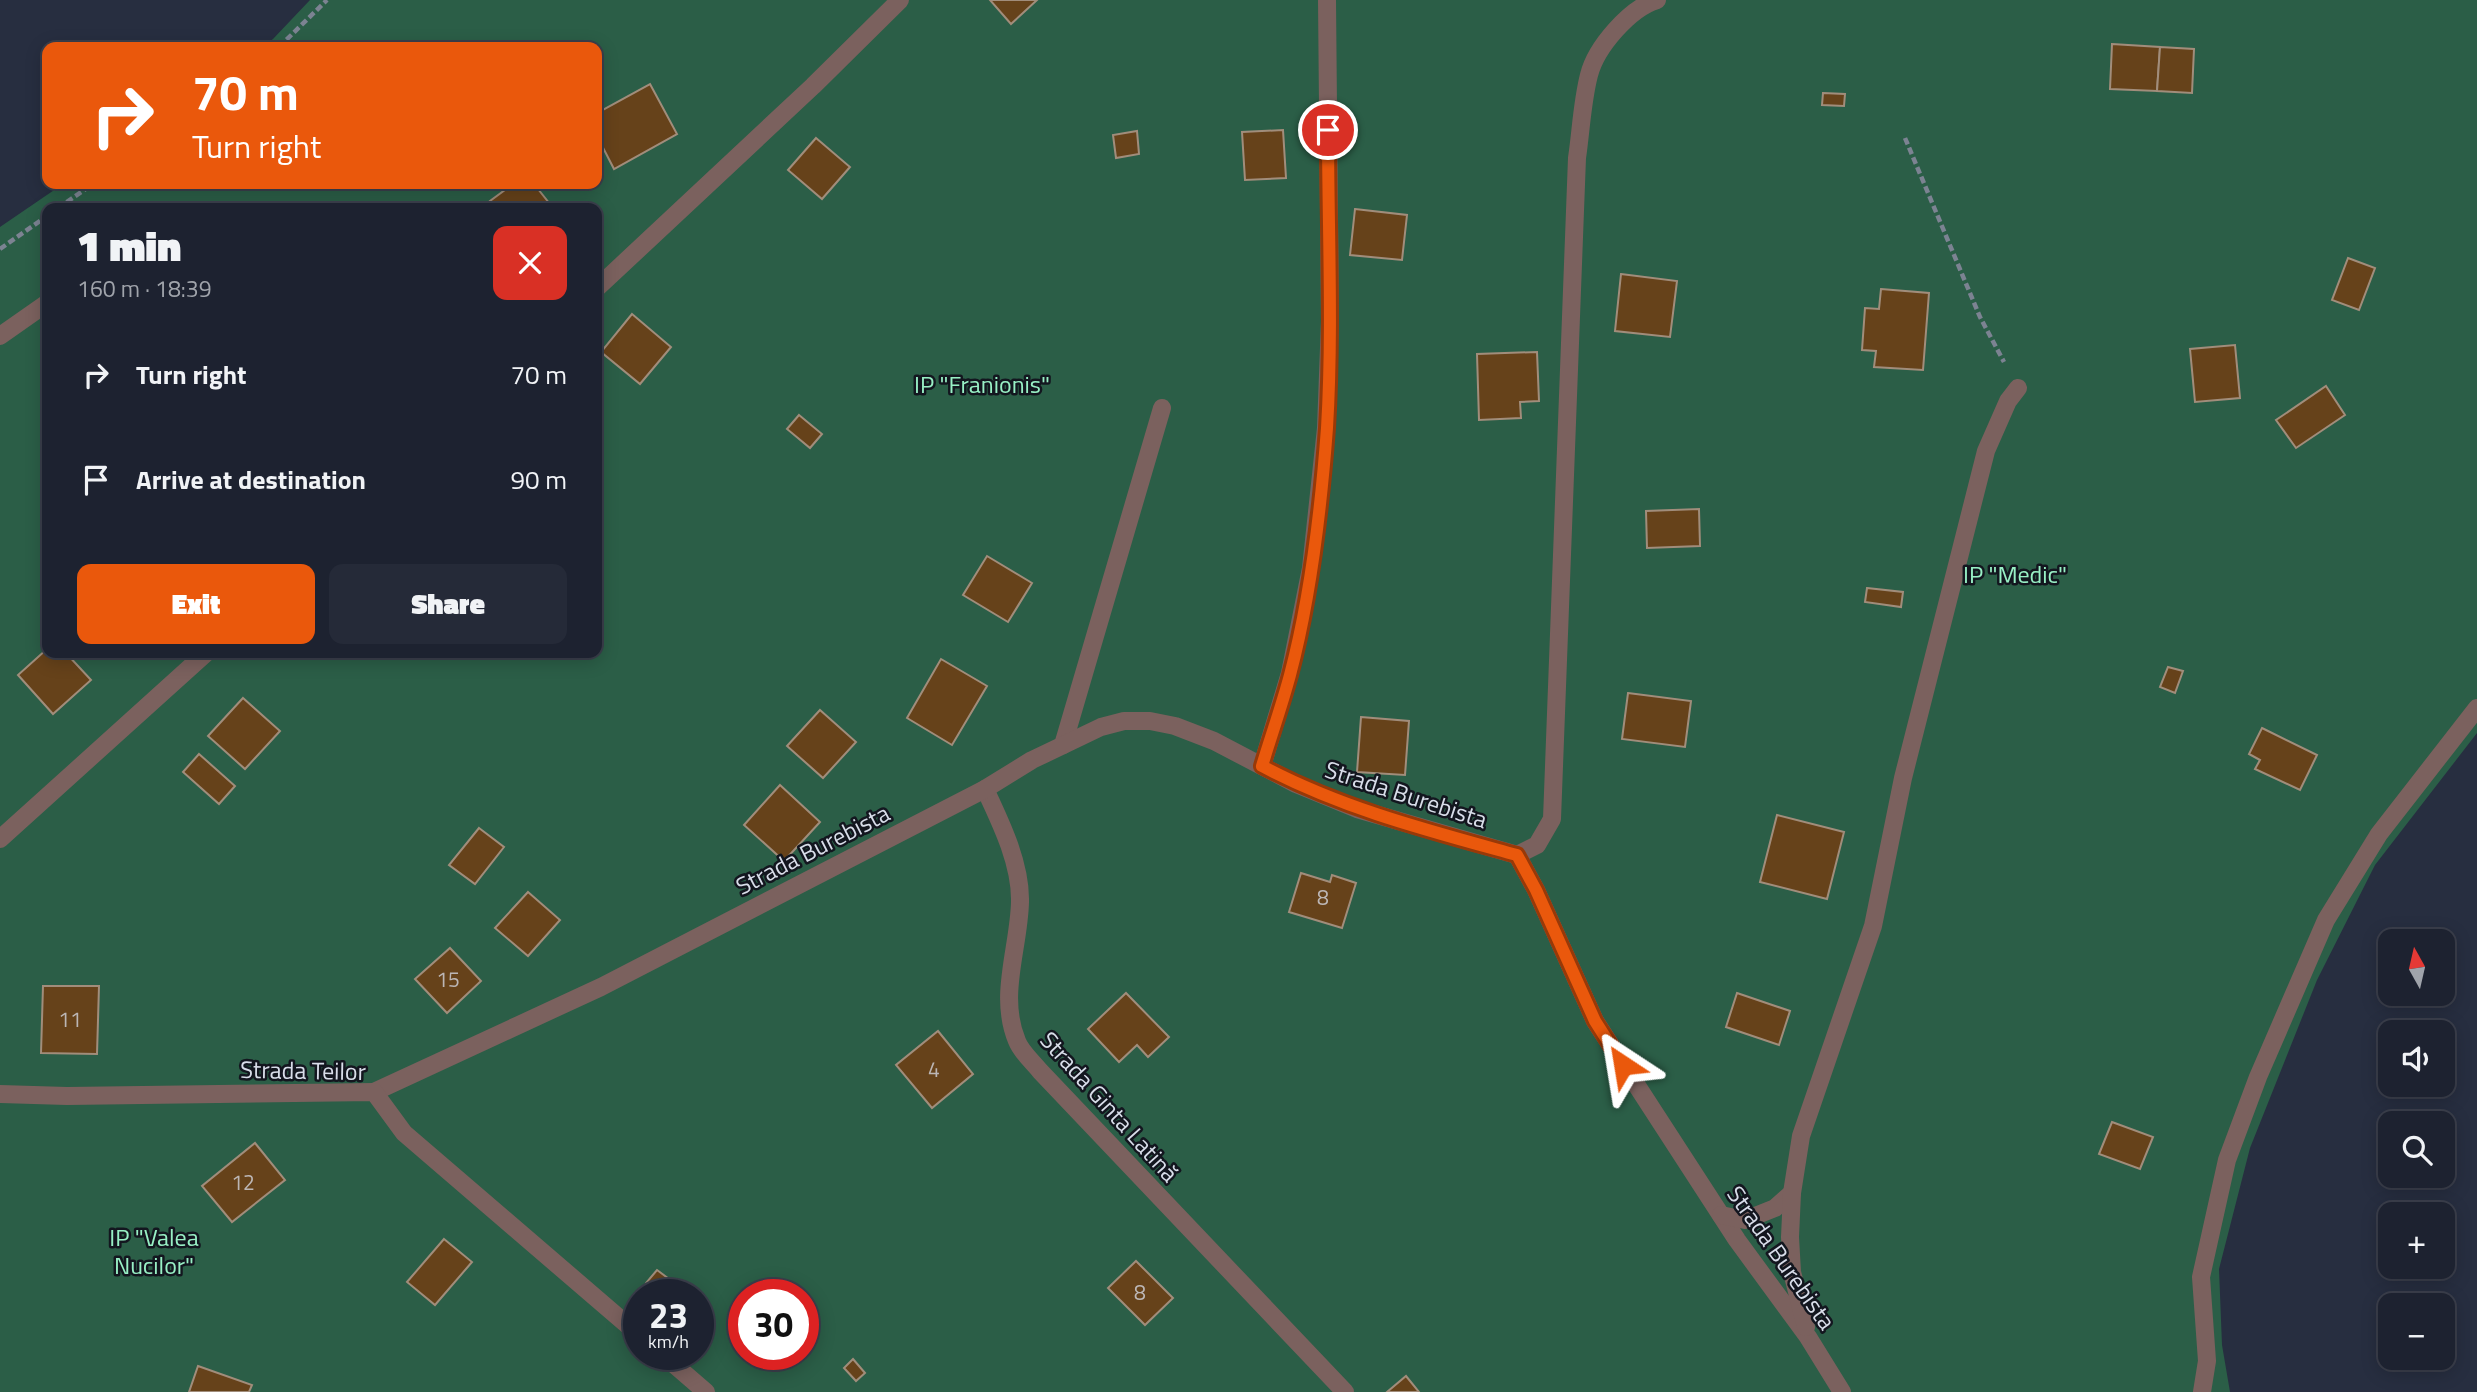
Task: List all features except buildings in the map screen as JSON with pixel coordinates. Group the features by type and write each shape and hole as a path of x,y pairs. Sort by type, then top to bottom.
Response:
{"street":[{"path":"602,283 813,86 900,0"},
{"path":"1262,766 1290,673 1309,581 1326,428 1330,321 1327,0"},
{"path":"1517,855 1537,845 1552,819 1577,158 1589,73 1611,34 1642,5 1657,0"},
{"path":"0,336 42,307"},
{"path":"1808,1337 1793,1272 1790,1237 1792,1193 1801,1136 1873,926 1903,778 1986,451 2008,401 2018,387"},
{"path":"1063,745 1162,408"},
{"path":"0,839 200,658"},
{"path":"2202,1392 2207,1361 2201,1277 2227,1160 2258,1077 2326,920 2379,834 2477,708"},
{"name":"Strada Burebista","path":"374,1092 601,987 985,789 1032,760 1101,727 1124,721 1150,721 1175,726 1214,741 1296,785 1357,809 1517,855 1536,890 1595,1021 1721,1215 1808,1337 1842,1392"},
{"name":"Strada Ginta Latină","path":"985,789 1002,825 1020,901 1008,1004 1017,1042 1040,1071 1345,1392"},
{"name":"Strada Teilor","path":"0,1094 67,1096 374,1092 404,1133 623,1321"},
{"path":"1721,1215 1745,1220 1775,1208 1792,1193"},
{"path":"681,1370 706,1392"}],"path":[{"path":"284,42 327,0"},
{"path":"1905,138 1980,317 2018,387"},
{"path":"65,203 86,189"},
{"path":"0,249 42,220"}],"green space":[{"path":"310,0 2477,0 2477,733 2375,865 2317,980 2250,1148 2219,1269 2222,1345 2230,1392 0,1392 0,227 56,189 602,189 602,42 269,42"}],"route":[{"path":"1328,130 1330,321 1326,428 1318,509 1311,568 1290,673 1262,766 1296,785 1357,809 1517,855 1536,890 1595,1021 1623,1065"}],"park label":[{"name":"IP \"Franionis\"","path":"982,385"},
{"name":"IP \"Medic\"","path":"2015,575"},
{"name":"IP \"Valea Nucilor\"","path":"154,1252"}]}
